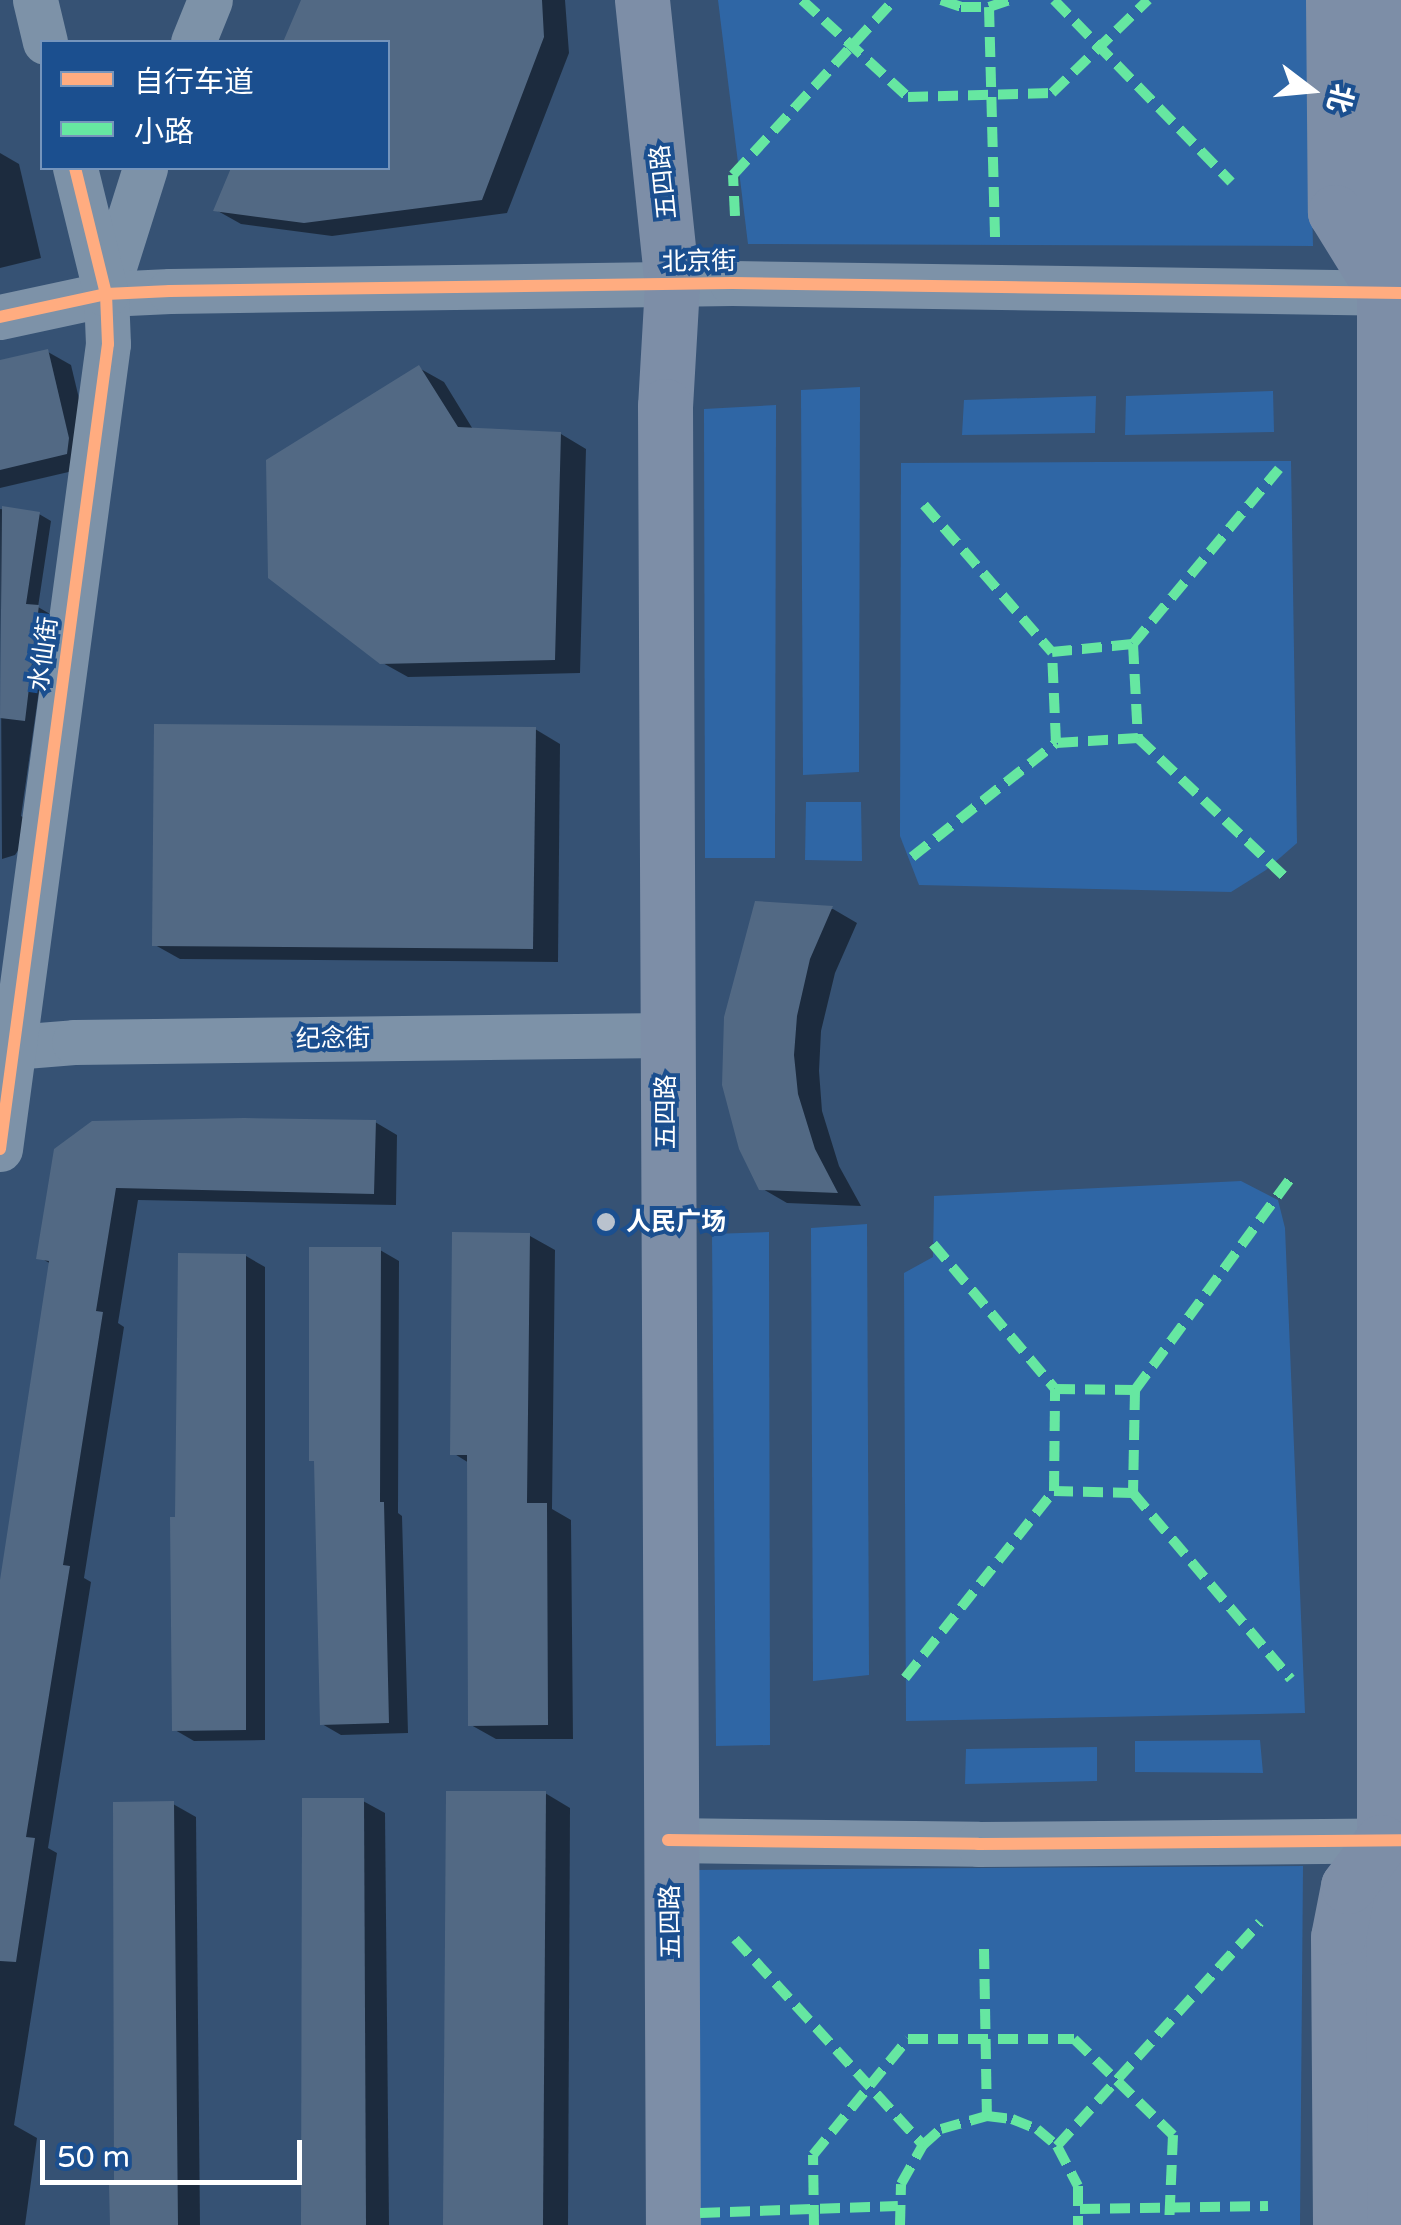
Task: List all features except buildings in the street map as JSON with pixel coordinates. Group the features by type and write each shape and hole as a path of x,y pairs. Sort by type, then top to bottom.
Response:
{"main road":[{"name":"五四路","path":"642,0 672,285 665,406 668,1840 673,2225"},
{"path":"1334,0 1335,212 1393,292"},
{"path":"1384,0 1393,292 1392,1840 1384,2225"},
{"path":"1340,2225 1338,1937 1348,1886 1392,1840"}],"street":[{"path":"35,0 45,40"},
{"path":"194,40 210,0"},
{"name":"水仙街","path":"0,1149 18,886 108,344 106,294 75,170"},
{"path":"106,294 144,170"},
{"path":"1302,291 1318,269 1335,212"},
{"name":"北京街","path":"0,317 106,294 672,285 1393,292"},
{"name":"纪念街","path":"8,1046 667,1035"},
{"path":"668,1840 978,1844 1392,1840"}],"shaded area":[{"path":"718,0 1307,0 1313,246 748,244"},
{"path":"860,387 859,772 803,775 801,390"},
{"path":"1273,391 1274,432 1125,435 1126,396"},
{"path":"1096,396 1095,433 962,435 964,400"},
{"path":"776,405 775,858 705,858 704,409"},
{"path":"1291,461 1297,843 1266,870 1231,892 919,885 900,836 901,463"},
{"path":"806,802 861,802 862,861 805,860"},
{"path":"1241,1181 1278,1200 1285,1228 1305,1713 906,1721 904,1273 933,1257 934,1196"},
{"path":"867,1224 869,1675 813,1681 811,1228"},
{"path":"769,1232 770,1745 716,1746 712,1234"},
{"path":"1260,1740 1263,1773 1135,1772 1135,1741"},
{"path":"1097,1747 1097,1781 965,1784 966,1749"},
{"path":"1303,1866 1300,2225 690,2225 690,1870"}],"marked path":[{"path":"802,0 908,97 1052,93 1148,0"},
{"path":"735,216 733,175 894,0"},
{"path":"941,0 961,7 989,7 1009,0"},
{"path":"1054,0 1231,182"},
{"path":"989,7 995,244"},
{"path":"1133,644 1279,469"},
{"path":"924,505 1052,652 1133,644 1138,738 1056,743 1052,652"},
{"path":"1138,738 1289,881"},
{"path":"912,857 1056,743"},
{"path":"1135,1390 1292,1176"},
{"path":"933,1244 1055,1389 1135,1390 1133,1493 1054,1491 1055,1389"},
{"path":"905,1678 1054,1491"},
{"path":"1133,1493 1291,1679"},
{"path":"1057,2146 1260,1922"},
{"path":"735,1939 923,2145"},
{"path":"984,1949 987,2116"},
{"path":"814,2225 813,2155 908,2039 1074,2039 1173,2135 1169,2225"},
{"path":"900,2225 901,2184 923,2145 941,2129 987,2116 1012,2119 1037,2129 1057,2146 1078,2186 1078,2225"},
{"path":"700,2213 898,2206"},
{"path":"1080,2209 1268,2206"}],"cycle path":[{"path":"0,1149 108,344 106,294 75,170"},
{"path":"0,317 106,294 170,291 732,283 1401,293"},
{"path":"668,1840 978,1844 1401,1840"}],"place":[{"name":"人民广场","path":"606,1222"}]}
